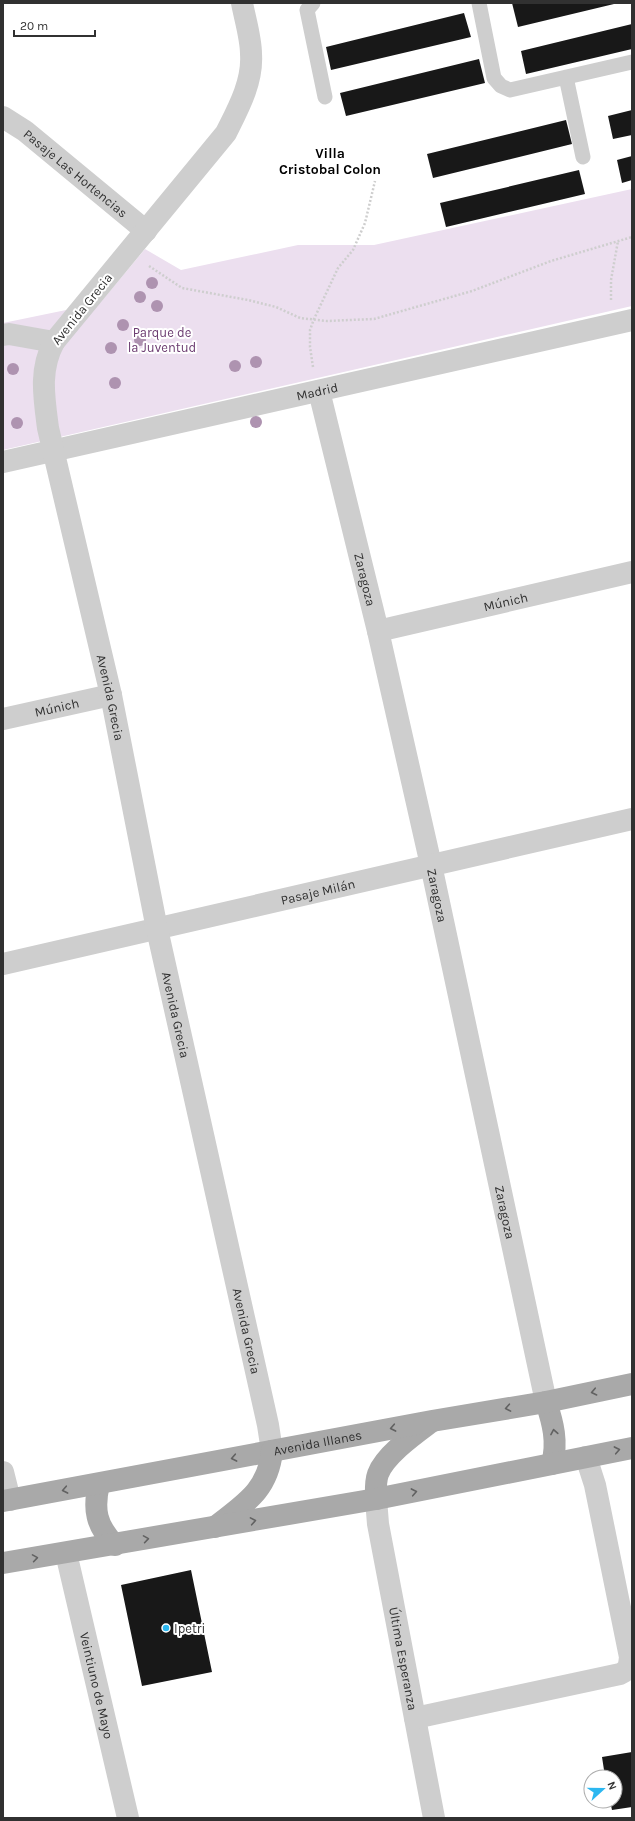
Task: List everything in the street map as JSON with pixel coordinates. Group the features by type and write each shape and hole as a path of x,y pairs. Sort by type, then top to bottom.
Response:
{"main road":[{"name":"Avenida Illanes","path":"6,1501 432,1421 546,1402 632,1384"},
{"path":"546,1402 555,1437 555,1452 552,1464"},
{"path":"376,1499 377,1476 381,1468 392,1454 432,1421"},
{"path":"3,1563 376,1499 632,1448"},
{"path":"214,1528 253,1496 264,1482 270,1467 272,1451"},
{"path":"98,1484 96,1497 98,1517 106,1535 115,1545"}],"street":[{"name":"Avenida Grecia","path":"242,3 252,54 249,77 241,103 226,132 54,342 47,355 43,384 48,428 111,695 157,929 265,1410 272,1451"},
{"name":"Pasaje Las Hortencias","path":"3,117 25,131 146,231"},
{"name":"Madrid","path":"3,462 622,322"},
{"path":"3,335 9,334 54,342"},
{"name":"Zaragoza","path":"319,391 378,631 431,865 546,1402"},
{"name":"Múnich","path":"378,631 632,572"},
{"name":"Múnich","path":"3,719 111,695"},
{"name":"Pasaje Milán","path":"3,964 632,819"},
{"path":"415,1718 620,1674 626,1671 629,1666 630,1657 595,1485 586,1457"},
{"path":"3,1472 6,1501"},
{"name":"Última Esperanza","path":"376,1499 378,1524 434,1818"},
{"name":"Veintiuno de Mayo","path":"66,1553 128,1818"}],"lane":[{"path":"313,3 307,10 325,97"},
{"path":"479,3 494,78 501,86 510,90 632,62"},
{"path":"566,77 583,157"}],"path":[{"path":"319,391 312,363 310,330 338,268 353,250 365,223 375,181"},
{"path":"127,252 182,288 248,300 276,307 300,318 328,321 374,319 472,291 550,261 632,237"},
{"path":"618,241 612,280 622,322"}],"green space":[{"name":"Parque de la Juventud","path":"632,189 632,306 3,450 3,323 100,303 145,249 181,270 298,245 374,245"}],"building":[{"path":"512,3 614,3 614,4 518,27"},
{"path":"464,13 471,37 331,70 326,47"},
{"path":"632,24 632,49 526,74 521,51"},
{"path":"479,59 485,83 346,116 340,93"},
{"path":"632,110 632,135 613,139 608,116"},
{"path":"566,120 572,144 433,178 427,154"},
{"path":"632,156 632,180 622,183 617,160"},
{"path":"579,170 585,194 446,227 440,203"},
{"name":"Ipetri","path":"191,1570 212,1672 142,1686 121,1585"},
{"path":"632,1752 632,1807 623,1808 623,1769 604,1769 602,1757"}],"place":[{"name":"Ipetri","path":"166,1628"}],"district":[{"name":"Villa Cristobal Colon","path":"330,162"}]}
